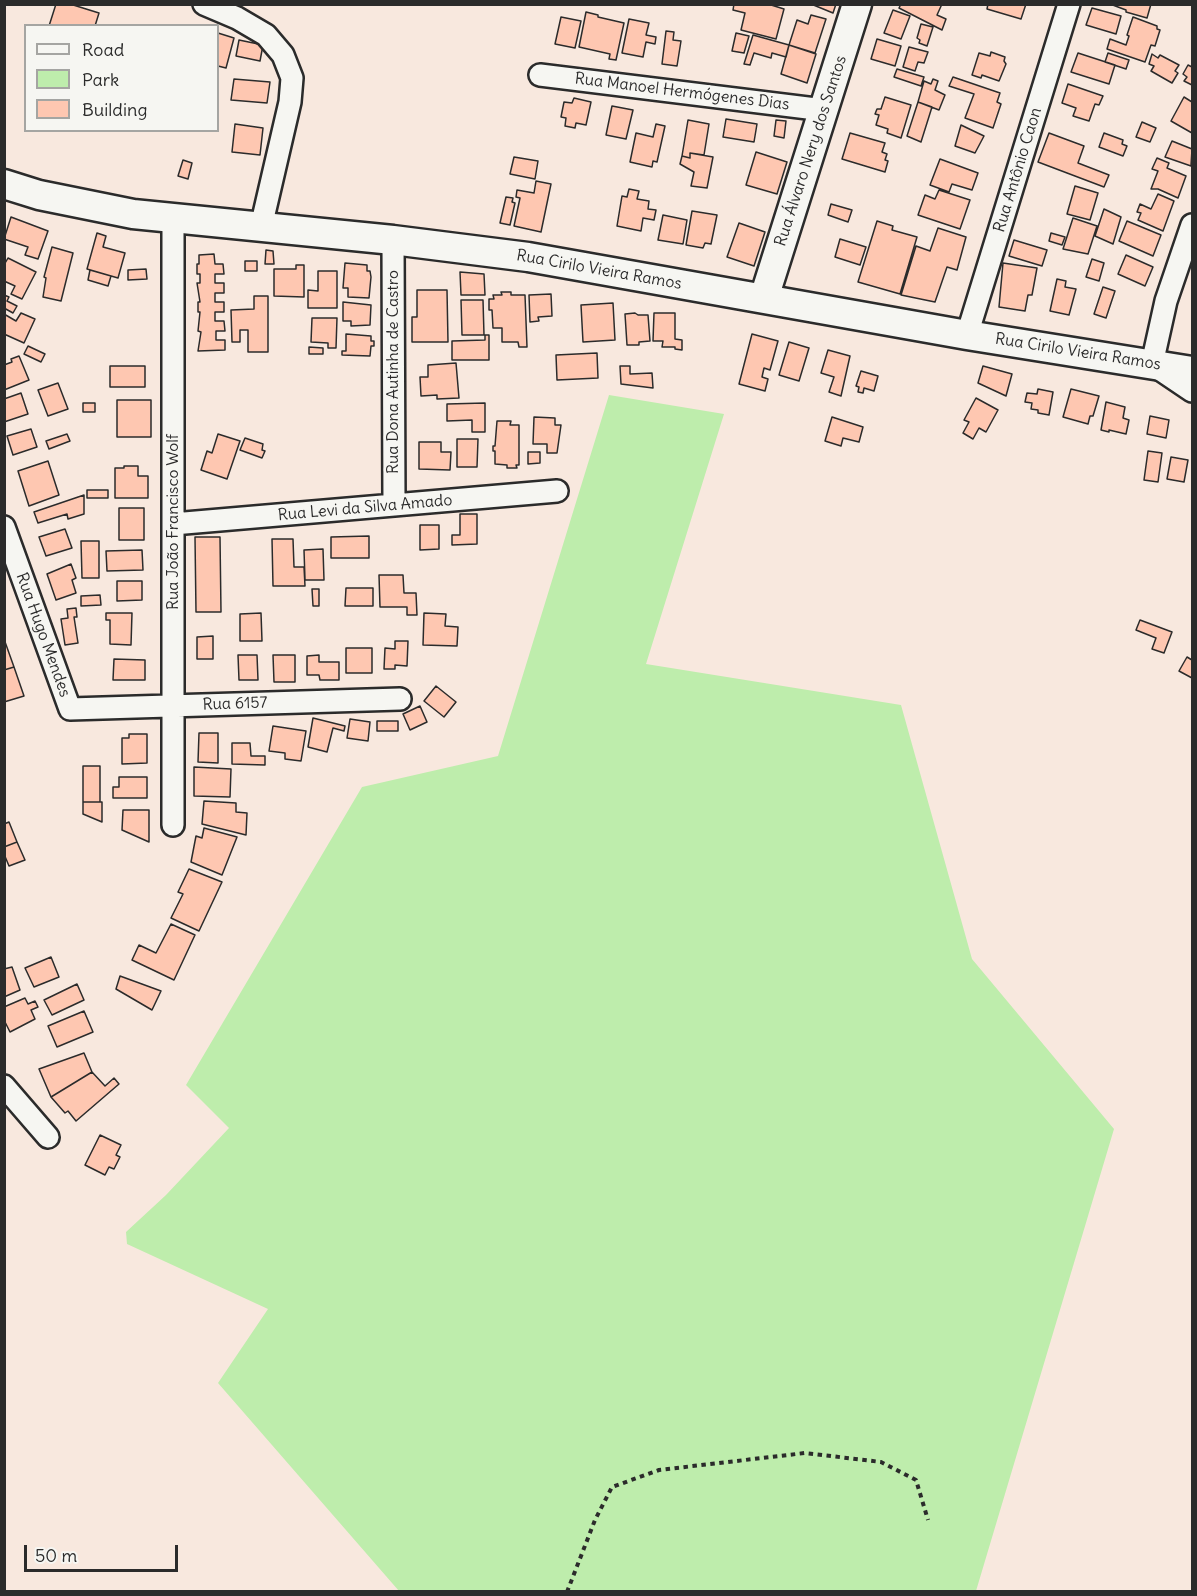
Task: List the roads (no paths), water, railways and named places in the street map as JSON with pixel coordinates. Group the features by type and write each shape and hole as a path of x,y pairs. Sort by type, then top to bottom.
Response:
{"main road":[{"name":"Rua Álvaro Nery dos Santos","path":"764,298 857,4"},
{"name":"Rua Cirilo Vieira Ramos","path":"4,184 82,205 173,220 393,240 528,257 967,335 1192,370"}],"street":[{"path":"204,4 237,18 266,35 283,55 292,78 290,102 261,227"},
{"name":"Rua Antônio Caon","path":"967,335 1069,4"},
{"name":"Rua Manoel Hermógenes Dias","path":"540,75 824,110"},
{"name":"Rua João Francisco Wolf","path":"173,220 173,825"},
{"path":"1192,225 1166,302 1152,364 1192,391"},
{"name":"Rua Dona Autinha de Castro","path":"393,240 394,505"},
{"name":"Rua Levi da Silva Amado","path":"173,525 557,491"},
{"name":"Rua Hugo Mendes","path":"4,527 70,709"},
{"name":"Rua 6157","path":"70,709 400,699"},
{"path":"4,1086 48,1137"}]}
